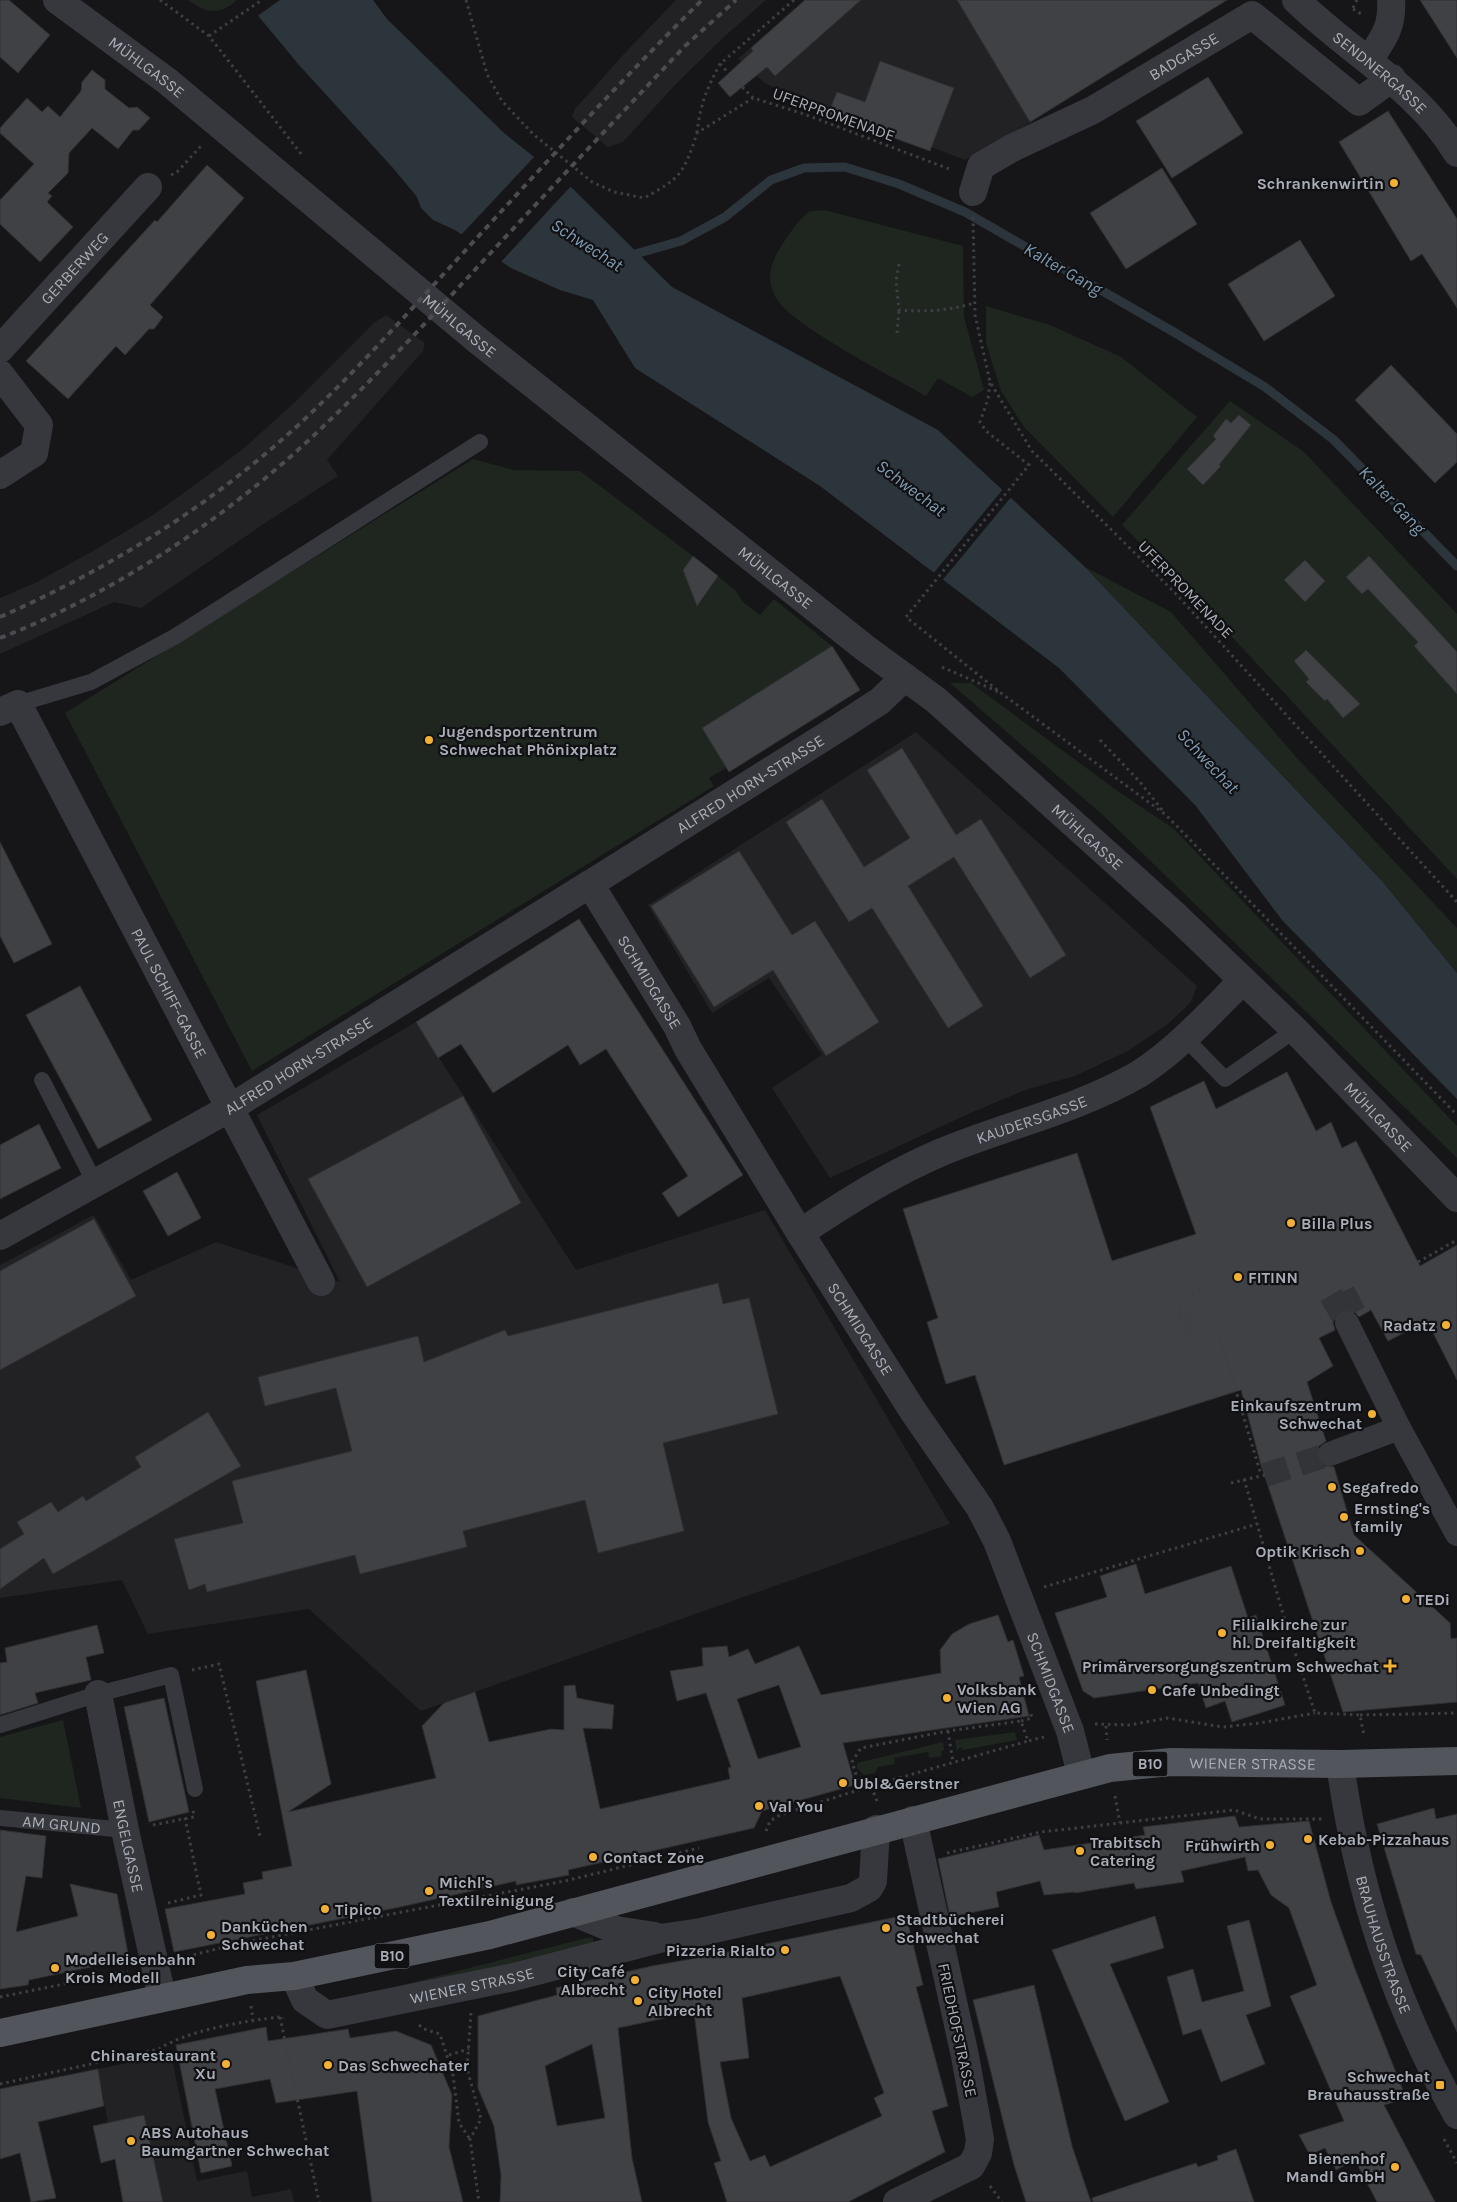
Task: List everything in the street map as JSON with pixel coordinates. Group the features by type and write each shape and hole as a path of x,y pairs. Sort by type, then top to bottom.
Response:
{"main road":[{"name":"WIENER STRASSE","path":"0,2032 247,1980 294,1976 490,1935 1081,1774 1110,1768 1171,1762 1370,1764 1457,1761"}],"street":[{"name":"MÜHLGASSE","path":"57,0 167,81 476,339 905,678 936,700 1177,917 1243,980 1295,1030 1457,1198"},
{"name":"SENDNERGASSE","path":"1296,0 1340,39 1392,78 1418,102 1437,123 1457,153"},
{"path":"1369,60 1388,32 1392,15 1390,0"},
{"name":"BADGASSE","path":"973,192 981,166 1014,147 1093,110 1252,15 1359,102 1392,78"},
{"name":"GERBERWEG","path":"0,349 148,187"},
{"path":"0,374 38,424 34,453 0,474"},
{"name":"ALFRED HORN-STRASSE","path":"0,1236 230,1108 595,892 880,700 905,678"},
{"name":"PAUL SCHIFF-GASSE","path":"9,708 230,1108 321,1282"},
{"name":"SCHMIDGASSE","path":"595,892 800,1233 913,1412 980,1508 997,1541 1070,1731 1081,1774"},
{"name":"KAUDERSGASSE","path":"800,1233 856,1197 941,1152 1096,1097 1140,1073 1185,1038 1243,980"},
{"path":"1347,1324 1399,1428 1457,1534"},
{"path":"1330,1454 1399,1428"},
{"name":"ENGELGASSE","path":"98,1694 125,1830 162,1997"},
{"name":"BRAUHAUSSTRASSE","path":"1340,1764 1351,1836 1391,1976 1410,2023 1457,2115"},
{"name":"FRIEDHOFSTRASSE","path":"897,2202 971,2166 978,2153 980,2139 965,2056 913,1820"},
{"name":"WIENER STRASSE","path":"294,1976 305,2000 327,2015 514,1977 667,1937 701,1932 822,1906 860,1894 869,1888 873,1881 881,1828"},
{"name":"WIENER STRASSE","path":"573,1912 616,1930 640,1935 667,1937"}],"lane":[{"path":"9,708 90,682 176,636 480,442"},
{"path":"1185,1038 1225,1079 1295,1030"},
{"path":"42,1080 95,1183"},
{"path":"0,1725 98,1694 171,1675 195,1789"},
{"name":"AM GRUND","path":"0,1818 125,1830"}],"path":[{"path":"160,0 209,36 306,161"},
{"path":"209,36 262,0"},
{"path":"466,0 487,74 502,101 533,134 592,182 614,192 644,198 670,184 680,175 687,163 696,133 700,106 720,64 794,0"},
{"path":"1353,9 1357,0"},
{"path":"720,64 753,98"},
{"name":"UFERPROMENADE","path":"696,133 753,98 804,114 958,173 973,192 974,303 990,382 1032,451 1176,594 1457,902"},
{"path":"148,187 177,172 220,124"},
{"path":"897,333 899,310 896,281 899,264"},
{"path":"899,310 921,312 950,310 974,303"},
{"path":"990,382 988,399 980,422 986,430 1028,465 906,617 1001,693 1166,815"},
{"path":"941,667 1001,693"},
{"path":"1100,740 1140,782 1166,815 1457,1115"},
{"path":"1418,1262 1457,1240"},
{"path":"1185,1312 1192,1334 1186,1336 1179,1310 1187,1296 1214,1286"},
{"path":"1220,1312 1214,1314 1263,1475 1231,1483"},
{"path":"1244,1479 1288,1631 1315,1713 1360,1715 1457,1713"},
{"path":"1043,1588 1257,1524"},
{"path":"171,1675 219,1664 260,1836"},
{"path":"1360,1715 1370,1764"},
{"path":"948,1731 953,1762"},
{"path":"758,1833 767,1831 770,1821 780,1815 871,1786 1028,1741"},
{"path":"871,1786 881,1828"},
{"path":"923,1861 935,1856 1041,1832 1234,1810 1260,1819 1322,1820 1348,1816"},
{"path":"125,1830 194,1817 193,1813"},
{"path":"142,1908 201,1895 185,1818"},
{"path":"240,1943 565,1881 703,1847"},
{"path":"470,2139 481,2119 467,2069 471,2014"},
{"path":"0,2084 160,2049 174,2039 253,2020 280,2017 319,2202"},
{"path":"413,2019 424,2030 440,2034 448,2055 453,2075 459,2123 470,2139 479,2202"},
{"path":"448,2055 469,2050"}],"shaded area":[{"path":"188,0 237,0 224,9 212,11 201,8"},
{"path":"676,0 766,0 724,37 674,86 623,142 608,147 572,117 575,109"},
{"path":"804,0 1227,0 1031,122 965,160 766,84 738,59"},
{"path":"824,210 963,246 964,317 984,390 972,397 938,378 926,396 822,336 786,309 776,298 770,277 772,264 778,251 794,227 809,212"},
{"path":"986,306 1050,325 1121,357 1197,417 1113,517 1024,427 1001,391 986,343"},
{"path":"386,315 425,343 423,351 327,460 338,476 265,523 141,608 114,602 0,654 0,598 35,583 93,551 153,515 192,487 243,449 293,404 375,322"},
{"path":"1230,401 1304,452 1457,614 1457,879 1194,596 1122,525"},
{"name":"Jugendsportzentrum Schwechat Phönixplatz","path":"473,459 514,470 580,471 693,556 735,590 743,602 760,615 774,599 832,646 860,690 729,772 726,768 709,778 714,786 252,1071 65,713"},
{"path":"1085,567 1171,612 1297,758 1457,928 1457,973 1382,881"},
{"path":"950,683 971,683 1119,792 1174,829 1457,1126 1457,1158 1105,817"},
{"path":"916,732 1197,986 1191,1002 1168,1024 1128,1051 1075,1076 1028,1089 968,1114 830,1178 772,1088 822,1055 769,978 712,1013 648,905"},
{"path":"416,1022 576,1270 765,1210 950,1524 421,1711 309,1609 148,1634 122,1580 0,1598 0,1265 94,1215 131,1280 216,1242 340,1282 257,1115"},
{"path":"63,1720 81,1808 0,1798 0,1737"},
{"path":"1015,1732 1017,1740 963,1750 962,1747 957,1752 955,1740"},
{"path":"943,1742 944,1750 941,1751 942,1756 929,1758 928,1752 894,1758 895,1764 878,1767 875,1773 864,1775 857,1768 857,1763"},
{"path":"586,1938 593,1938 594,1946 337,2002"},
{"path":"171,2054 197,2181 247,2171 252,2197 291,2189 294,2202 123,2202 98,2069"}],"water":[{"name":"Schwechat","path":"245,0 373,0 387,19 504,133 568,184 672,287 938,430 1085,567 1382,881 1457,973 1457,1099 1282,920 1195,805 1059,668 820,486 635,368 593,300 560,290 511,268 455,230 433,220 421,208 417,197 393,168 299,65"}],"pier":[{"path":"280,0 256,17 243,1"},
{"path":"536,155 572,185 500,263 460,236"},
{"path":"1004,488 1012,496 941,582 932,575"}],"building":[{"path":"0,0 9,0 50,35 18,73 0,57"},
{"path":"805,0 861,0 775,76 767,67 730,97 718,83 753,51 751,48"},
{"path":"957,0 1227,0 1030,122"},
{"path":"1420,0 1457,0 1457,58"},
{"path":"880,61 954,88 930,151 828,114 837,92 865,102"},
{"path":"92,70 105,80 105,89 129,108 137,107 150,118 139,130 133,130 118,149 92,128 69,153 68,173 48,193 52,196 47,202 73,227 40,262 0,224 0,200 34,164 0,133 0,128 27,98 42,112 48,106 60,117 81,91 82,82"},
{"path":"1208,77 1243,133 1172,178 1136,121"},
{"path":"1388,111 1457,219 1457,308 1422,254 1411,261 1339,142"},
{"path":"207,165 244,198 150,305 163,317 154,329 149,329 125,355 116,346 68,399 26,361 155,220 157,222"},
{"path":"1162,168 1197,224 1126,269 1090,213"},
{"path":"1300,240 1335,296 1264,341 1228,284"},
{"path":"1391,365 1457,434 1457,462 1435,483 1355,400"},
{"path":"1239,415 1251,425 1219,465 1221,466 1203,485 1187,469 1216,439 1213,436 1226,419 1231,423"},
{"path":"693,556 718,576 697,606 683,570"},
{"path":"1369,556 1457,652 1457,694 1414,646 1418,642 1368,589 1362,594 1346,577"},
{"path":"1305,560 1325,581 1305,602 1284,580"},
{"path":"832,646 860,690 729,772 702,728"},
{"path":"1306,650 1360,704 1343,718 1327,699 1325,701 1306,682 1309,679 1294,661"},
{"path":"902,748 956,835 981,819 1066,955 1030,978 954,857 908,886 983,1006 948,1028 872,908 849,922 786,822 822,799 864,867 910,838 867,770"},
{"path":"0,842 52,944 14,963 0,936"},
{"path":"739,851 792,935 815,921 879,1022 826,1056 773,970 714,1007 651,906"},
{"path":"579,919 743,1175 678,1217 662,1193 688,1176 606,1049 580,1065 568,1045 493,1093 461,1044 438,1058 416,1022"},
{"path":"80,986 152,1120 98,1149 26,1015"},
{"path":"1287,1072 1316,1131 1331,1122 1342,1148 1356,1141 1420,1266 1457,1245 1457,1380 1427,1321 1388,1341 1371,1310 1359,1317 1354,1311 1347,1309 1340,1311 1335,1316 1333,1323 1335,1330 1319,1338 1333,1366 1307,1382 1326,1441 1319,1446 1316,1452 1317,1458 1322,1465 1334,1467 1354,1535 1450,1623 1451,1639 1457,1638 1457,1702 1343,1712 1261,1465 1241,1390 1004,1465 975,1375 946,1384 927,1322 938,1318 903,1209 1077,1153 1112,1261 1196,1234 1150,1107 1204,1081 1216,1109"},
{"path":"463,1096 521,1203 367,1287 308,1179"},
{"path":"39,1124 61,1168 0,1199 0,1145"},
{"path":"177,1172 201,1218 168,1236 143,1191"},
{"path":"94,1219 136,1296 0,1370 0,1271"},
{"path":"718,1283 723,1304 749,1298 778,1414 663,1443 684,1531 598,1553 585,1500 463,1531 467,1547 360,1574 355,1555 207,1592 205,1584 189,1590 174,1539 243,1523 232,1481 352,1451 336,1388 265,1406 258,1377 418,1336 424,1362 505,1330 508,1336"},
{"path":"208,1412 241,1466 53,1574 44,1558 0,1589 0,1549 24,1534 17,1522 51,1502 58,1512 83,1496 86,1501 141,1467 135,1457"},
{"path":"1136,1564 1145,1594 1231,1566 1248,1618 1256,1615 1285,1705 1232,1722 1225,1701 1206,1708 1198,1683 1094,1698 1083,1691 1055,1613 1107,1597 1100,1576"},
{"path":"998,1615 1008,1642 1013,1640 1024,1676 1019,1677 1029,1716 843,1743 855,1785 762,1811 754,1828 568,1870 569,1875 516,1885 516,1881 400,1907 174,1952 165,1909 245,1894 243,1883 263,1879 262,1872 292,1866 256,1681 306,1670 331,1784 288,1812 436,1778 422,1726 444,1703 475,1692 489,1742 551,1729 564,1730 564,1686 575,1685 577,1698 614,1705 612,1729 583,1728 600,1809 730,1779 728,1768 731,1767 706,1693 677,1701 670,1671 703,1666 702,1648 727,1646 729,1657 748,1649 755,1664 799,1646 821,1695 941,1673 940,1650 952,1634 969,1624","holes":["779,1685 801,1747 758,1759 737,1699"]},
{"path":"97,1625 104,1653 86,1657 91,1680 35,1693 38,1703 0,1715 0,1663 7,1662 5,1648"},
{"path":"164,1698 189,1812 149,1822 124,1707"},
{"path":"1434,1808 1436,1819 1457,1814 1457,2032 1421,1955 1416,1954 1377,1824"},
{"path":"1235,1816 1239,1827 1309,1821 1331,1902 1355,1969 1406,2098 1384,2105 1435,2202 1377,2202 1355,2160 1336,2170 1325,2148 1310,2155 1299,2135 1344,2121 1290,1996 1317,1985 1289,1908 1271,1895 1258,1870 1248,1871 1245,1857 1181,1871 1184,1882 1136,1889 1134,1883 1075,1893 1044,1895 1040,1881 996,1892 999,1907 950,1917 938,1859 1039,1835 1044,1850 1145,1835 1143,1827"},
{"path":"0,1830 46,1836 42,1878 26,1876 16,1932 78,1916 70,1884 117,1894 129,1959 29,1980 28,1985 0,1989"},
{"path":"906,1915 923,1985 916,1987 948,2106 932,2111 945,2152 848,2202 727,2202 714,2163 721,2161 708,2122 694,2012 618,2028 632,2158 642,2202 500,2202 501,2175 494,2126 478,2088 478,2016 557,1995 556,1988 652,1966","holes":["840,1976 884,2093 874,2098 882,2116 770,2167 765,2155 750,2161 731,2118 720,2062 749,2058 742,1998","592,2044 605,2118 557,2126 545,2066"]},
{"path":"1155,1916 1164,1948 1110,1964 1169,2102 1125,2121 1052,1950"},
{"path":"1249,1920 1271,2006 1246,2015 1265,2064 1221,2082 1201,2029 1183,2035 1167,1977 1193,1969 1202,2002 1244,1991 1227,1926"},
{"path":"1034,1985 1072,2146 1091,2202 1026,2202 1014,2165 973,2000"},
{"path":"266,2027 268,2041 348,2029 350,2038 396,2031 431,2045 452,2095 449,2147 463,2202 372,2202 357,2091 276,2103 270,2079 215,2089 232,2166 201,2173 176,2045"},
{"path":"98,2069 104,2106 38,2122 56,2198 31,2202 20,2153 0,2159 0,2089"},
{"name":"ABS Autohaus Baumgartner Schwechat","path":"144,2115 163,2202 123,2202 115,2159 101,2163 93,2126"},
{"path":"1236,2149 1254,2202 1093,2202 1092,2198 1196,2163 1198,2167 1218,2160 1217,2156"}],"waterway":[{"name":"Kalter Gang","path":"628,256 681,241 725,217 771,180 804,168 845,167 899,184 965,212 1172,331 1265,387 1334,440 1457,566"}],"tunnel":[{"path":"1331,1295 1347,1323"},
{"path":"1338,1308 1363,1295"},
{"path":"1265,1475 1330,1454"}],"railway":[{"path":"0,617 35,601 134,548 228,484 284,438 406,316 544,164 702,0"},
{"path":"0,638 90,597 176,545 218,515 296,452 409,341 685,46 736,0"}],"place":[{"name":"Schrankenwirtin","path":"1394,183"},
{"name":"Jugendsportzentrum Schwechat Phönixplatz","path":"429,740"},
{"name":"Billa Plus","path":"1291,1223"},
{"name":"FITINN","path":"1238,1277"},
{"name":"Radatz","path":"1446,1325"},
{"name":"Einkaufszentrum Schwechat","path":"1372,1414"},
{"name":"Segafredo","path":"1332,1487"},
{"name":"Ernsting's family","path":"1344,1517"},
{"name":"Optik Krisch","path":"1360,1551"},
{"name":"TEDi","path":"1406,1599"},
{"name":"Filialkirche zur hl. Dreifaltigkeit","path":"1222,1633"},
{"name":"Primärversorgungszentrum Schwechat","path":"1390,1666"},
{"name":"Cafe Unbedingt","path":"1152,1690"},
{"name":"Volksbank Wien AG","path":"947,1698"},
{"name":"Ubl&Gerstner","path":"843,1783"},
{"name":"Val You","path":"759,1806"},
{"name":"Kebab-Pizzahaus","path":"1308,1839"},
{"name":"Frühwirth","path":"1270,1845"},
{"name":"Trabitsch Catering","path":"1080,1851"},
{"name":"Contact Zone","path":"593,1857"},
{"name":"Michl's Textilreinigung","path":"429,1891"},
{"name":"Tipico","path":"325,1909"},
{"name":"Stadtbücherei Schwechat","path":"886,1928"},
{"name":"Danküchen Schwechat","path":"211,1935"},
{"name":"Pizzeria Rialto","path":"785,1950"},
{"name":"Modelleisenbahn Krois Modell","path":"55,1968"},
{"name":"City Café Albrecht","path":"635,1980"},
{"name":"City Hotel Albrecht","path":"638,2001"},
{"name":"Chinarestaurant Xu","path":"226,2064"},
{"name":"Das Schwechater","path":"328,2065"},
{"name":"Schwechat Brauhausstraße","path":"1440,2085"},
{"name":"ABS Autohaus Baumgartner Schwechat","path":"131,2141"},
{"name":"Bienenhof Mandl GmbH","path":"1395,2167"}]}
